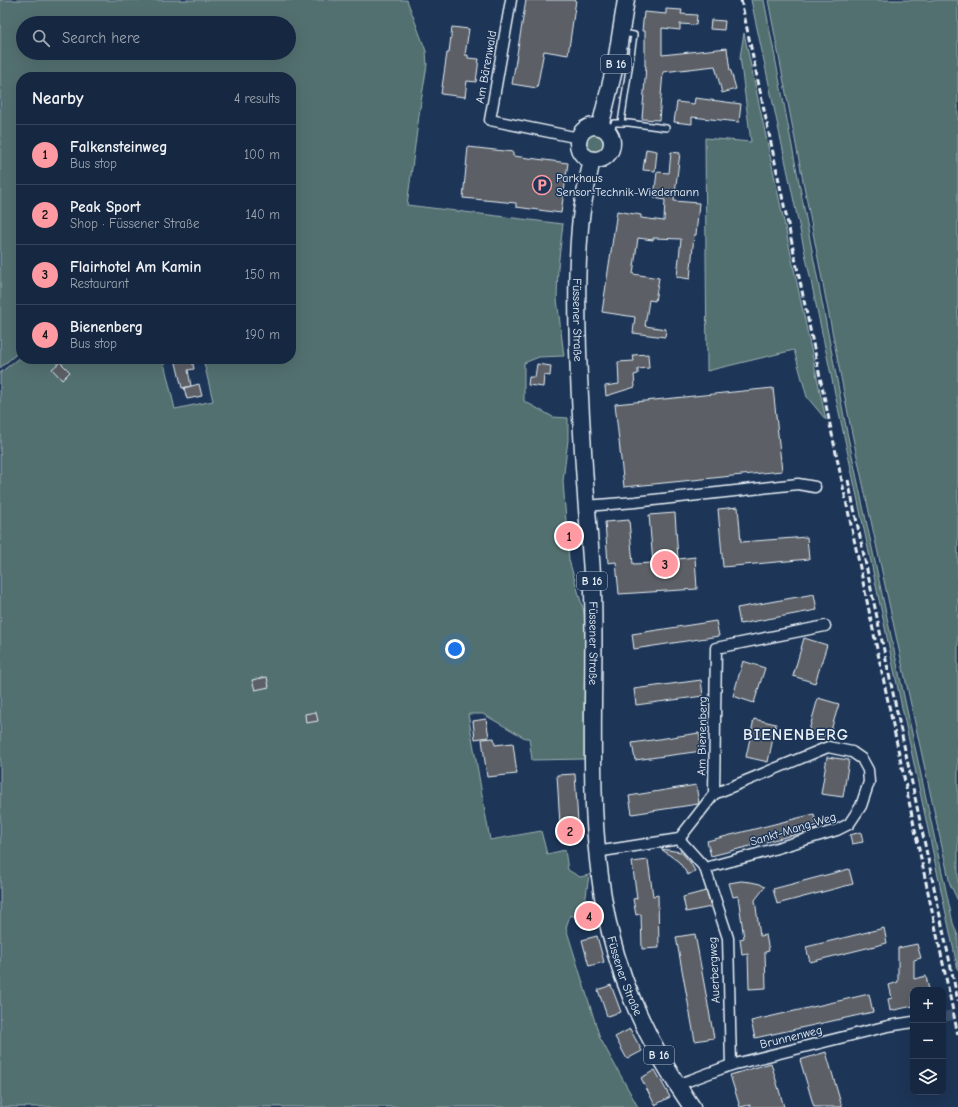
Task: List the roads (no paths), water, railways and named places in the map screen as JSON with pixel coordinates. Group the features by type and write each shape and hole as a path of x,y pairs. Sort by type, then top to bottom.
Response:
{"main road":[{"name":"B 16","path":"592,160 602,159 610,151 612,141 605,131 616,62 628,34 626,0"},
{"path":"592,160 582,154 578,144 579,138 585,130 595,126 605,131"},
{"name":"Füssener Straße","path":"592,160 580,227 577,333 592,589 596,852 610,930 618,963 631,1000 652,1043 692,1107"}],"street":[{"name":"Am Bärenwald","path":"511,0 490,120 579,138"},
{"path":"586,506 798,484 815,487"},
{"name":"Am Bienenberg","path":"714,794 716,648 824,626"},
{"name":"Sankt-Mang-Weg","path":"705,868 838,830 849,824 861,806 869,782 868,770 862,759 852,752 828,747 714,794"},
{"path":"596,852 679,839 714,794"},
{"name":"Auerbergweg","path":"679,839 705,868 728,938 731,1065"},
{"name":"Brunnenweg","path":"677,1085 731,1065 888,1026 910,1022"}],"lane":[{"path":"621,123 628,34"},
{"path":"605,131 614,124 621,123 666,128"}],"tunnel":[{"path":"946,1016 958,1014"}],"railway":[{"path":"741,0 958,1035"},
{"path":"848,480 958,1001"}],"place":[{"name":"Parkhaus Sensor-Technik-Wiedemann","path":"542,185"},
{"name":"Falkensteinweg","path":"569,536"},
{"name":"Flairhotel Am Kamin","path":"665,564"},
{"name":"Peak Sport","path":"570,831"},
{"name":"Bienenberg","path":"589,916"}],"district":[{"name":"BIENENBERG","path":"796,735"}]}
